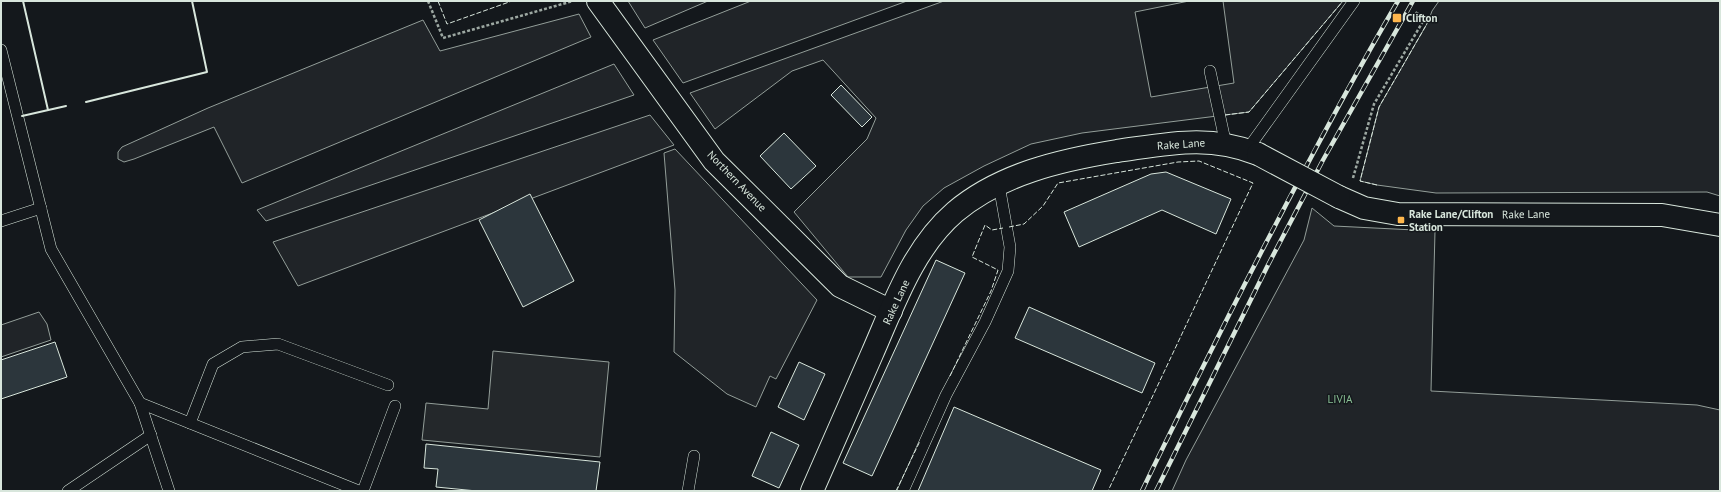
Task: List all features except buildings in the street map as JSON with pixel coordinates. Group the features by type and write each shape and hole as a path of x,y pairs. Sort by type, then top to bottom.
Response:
{"street":[{"name":"Northern Avenue","path":"598,1 714,161 840,286 891,312"},
{"name":"Rake Lane","path":"812,491 891,312 914,263 925,245 954,213 971,200 999,184 1059,161 1104,153 1186,142 1211,142 1244,150 1364,208 1398,214 1662,215 1720,225"}],"lane":[{"path":"1244,150 1354,1"},
{"path":"1,50 51,250 140,403 169,491"},
{"path":"1210,71 1244,150"},
{"path":"903,491 946,395 985,322 1008,271 1010,247 999,184"},
{"path":"1,221 41,208"},
{"path":"190,423 213,364 242,346 278,344 388,385"},
{"path":"140,403 359,491"},
{"path":"363,491 395,406"},
{"path":"68,491 151,435"},
{"path":"688,491 694,456"}],"path":[{"path":"428,1 442,38 573,1"},
{"path":"1343,198 1374,104 1425,18 1415,12"}],"green space":[{"path":"628,1 708,1 645,28"},
{"path":"751,1 907,1 683,83 653,40"},
{"path":"944,1 1189,1 1135,12 1151,97 1234,83 1223,1 1343,1 1249,112 1082,133 1031,144 984,166 944,188 923,206 906,230 881,277 848,277 794,212 867,139 876,118 823,60 792,71 715,129 690,93"},
{"path":"1439,1 1720,1 1720,196 1707,192 1436,193 1377,185 1360,181 1379,107"},
{"path":"579,14 591,37 242,183 214,127 134,159 124,162 118,159 118,152 122,147 208,108 423,20 440,51"},
{"path":"614,64 634,95 266,221 257,210"},
{"path":"650,115 674,145 298,286 273,242"},
{"path":"675,149 817,300 776,379 770,376 756,407 727,394 674,352 675,290 664,153"},
{"name":"LIVIA","path":"1312,208 1334,226 1435,231 1431,391 1697,405 1720,410 1720,491 1172,491 1186,460 1304,240"},
{"path":"39,312 47,324 51,340 1,357 1,325"}],"shaded area":[{"path":"493,351 609,362 600,457 422,440 426,403 488,409"}],"railway":[{"path":"1142,491 1290,196 1332,117 1398,1"},
{"path":"1156,491 1268,265 1323,160 1413,1"}],"fence":[{"path":"438,1 447,24 512,1"},
{"path":"1225,115 1249,112 1343,1"},
{"path":"1377,185 1360,181 1379,107 1428,22"},
{"path":"1009,227 1024,224 1043,206 1058,183 1178,162 1199,161 1253,183 1108,491"},
{"path":"950,376 991,291 998,270 972,257 985,225 992,230 1003,228"},
{"path":"896,491 920,441"}],"wall":[{"path":"23,1 48,110"},
{"path":"86,102 207,72 192,1"},
{"path":"22,116 66,106"}],"place":[{"name":"Clifton","path":"1397,18"},
{"name":"Rake Lane/Clifton Station","path":"1401,220"}]}
